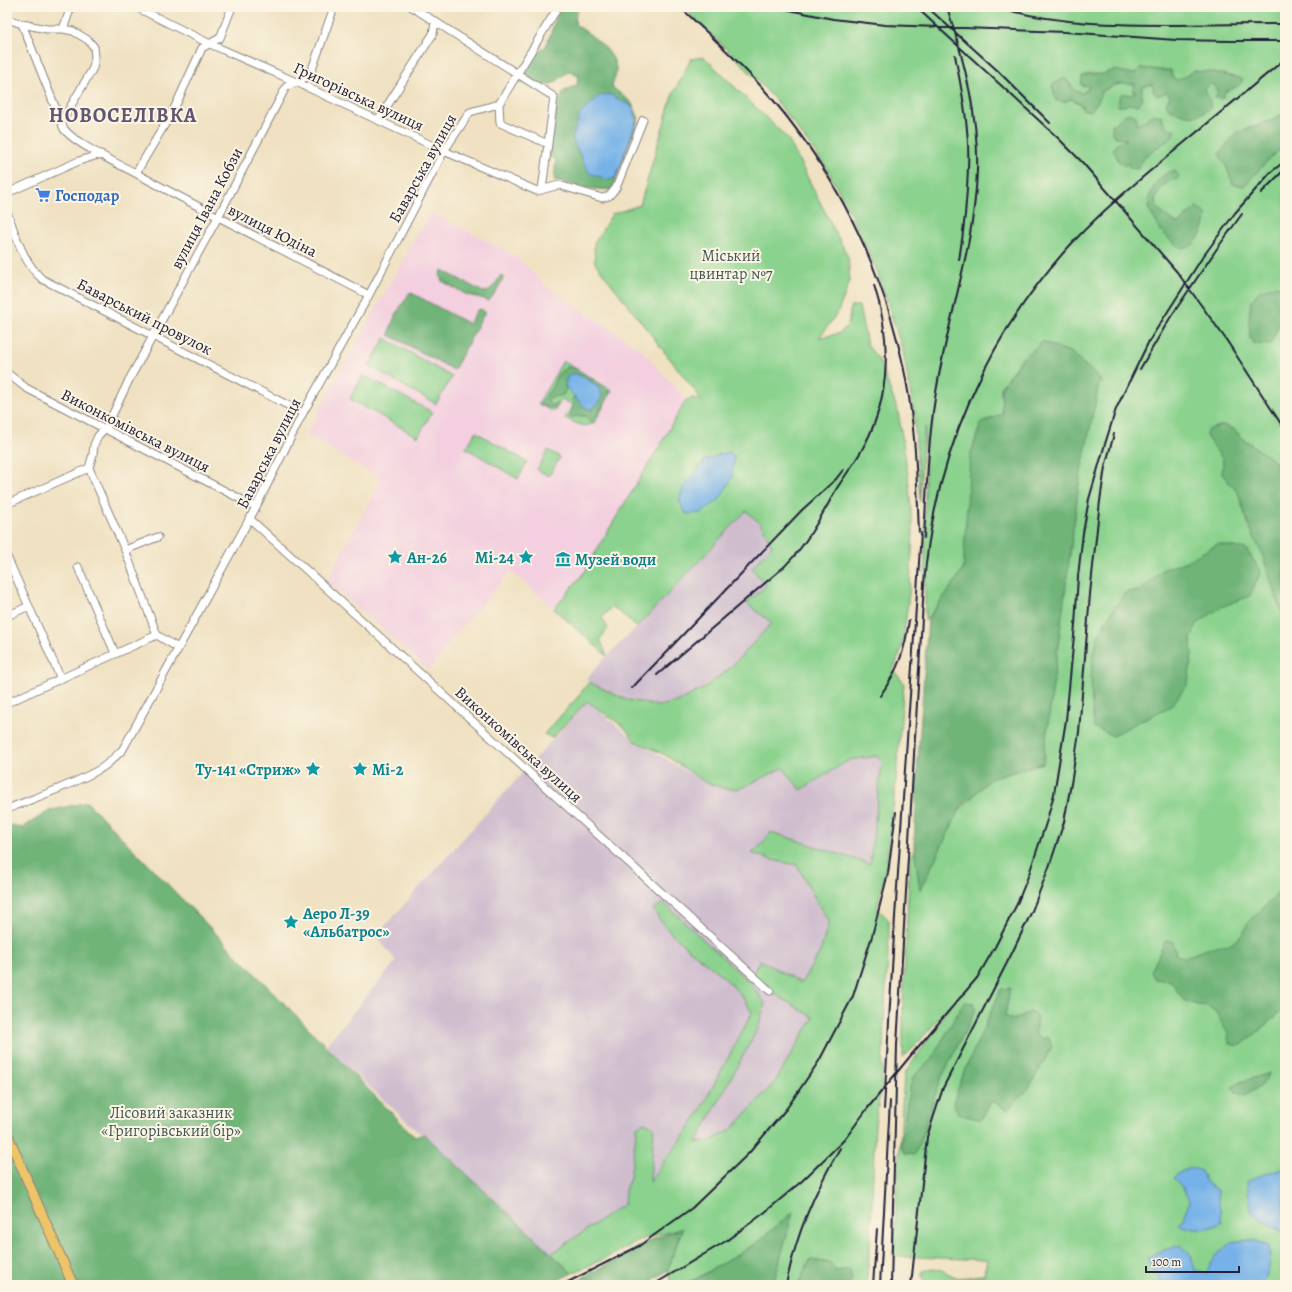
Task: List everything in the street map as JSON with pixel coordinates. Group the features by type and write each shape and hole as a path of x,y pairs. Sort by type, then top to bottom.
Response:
{"main road":[{"path":"7,1134 73,1285"}],"street":[{"path":"63,29 72,7"},
{"name":"Григорівська вулиця","path":"136,7 210,44 296,82 444,152 537,191 559,185 602,198 609,196 616,188 643,120"},
{"path":"136,173 174,109 202,48 220,38 232,7"},
{"name":"вулиця Івана Кобзи","path":"88,468 98,436 107,426 129,380 218,217 286,87 310,75 334,7"},
{"path":"412,7 421,10 436,22 554,97 542,190"},
{"path":"548,144 500,123 499,104 558,7"},
{"path":"7,19 22,24 47,29 63,29 73,31 88,40 94,47 95,57 93,68 62,121"},
{"path":"378,120 433,34 436,22"},
{"name":"вулиця Юдіна","path":"22,24 68,135 218,217 369,294"},
{"name":"Баварська вулиця","path":"7,809 101,769 115,758 123,749 256,507 303,414 369,294 444,152 470,112 499,104"},
{"path":"7,193 79,161 101,154"},
{"name":"Баварський провулок","path":"7,212 25,259 42,279 303,414"},
{"name":"Виконкомівська вулиця","path":"7,372 26,388 256,507"},
{"path":"7,504 88,468 125,550 157,635 178,648"},
{"name":"Виконкомівська вулиця","path":"249,518 770,991"},
{"path":"125,550 158,537"},
{"path":"7,557 61,679"},
{"path":"78,567 115,654"},
{"path":"7,616 29,606"},
{"path":"7,703 157,635"}],"shaded area":[{"path":"431,212 516,256 547,287 642,350 686,400 586,570 554,609 511,571 450,641 429,670 327,581 381,479 307,435 332,386"},
{"path":"746,511 761,524 772,546 766,586 746,603 772,623 743,655 729,669 693,695 680,701 658,706 626,698 591,683 586,679 637,627"},
{"path":"587,701 635,741 705,782 727,789 742,788 783,768 802,790 849,760 877,756 882,761 870,903 833,1015 739,1150 551,1254 325,1046 396,961 376,936"}],"green space":[{"path":"561,7 580,7 576,13 575,24 600,43 611,55 615,62 616,71 612,87 631,102 639,118 612,190 583,188 554,180 556,159 543,155 550,127 563,92 577,85 578,76 569,71 554,83 538,87 518,81 529,60 546,46"},
{"path":"683,7 1285,7 1285,1285 926,1285 921,1272 927,1269 940,1269 956,1277 984,1275 987,1260 893,1256 904,1075 952,1003 903,1058 903,1003 910,855 960,810 990,779 1043,763 1087,379 1104,383 1100,381 1072,353 1043,342 1021,359 1001,387 1002,414 981,423 963,570 925,621 925,426 922,451 920,502 914,413 903,351 876,268 826,167 778,103 742,64"},
{"name":"Міський цвинтар №7","path":"704,57 788,139 848,257 850,281 838,312 819,338 840,333 848,325 851,306 859,306 867,345 879,360 898,411 908,475 913,532 910,586 902,648 893,670 904,683 895,791 886,869 877,908 889,920 889,937 882,1080 875,1125 870,1250 866,1285 851,1285 849,1282 852,1279 850,1270 834,1271 831,1263 810,1260 798,1285 769,1285 777,1226 754,1245 694,1280 680,1285 671,1285 668,1270 682,1229 647,1237 572,1273 551,1254 624,1204 625,1190 630,1178 637,1127 644,1122 654,1127 650,1182 697,1116 752,1013 743,998 731,984 675,937 663,924 653,909 664,903 750,983 765,1003 758,1028 696,1143 710,1141 731,1130 775,1082 814,1018 770,991 752,975 760,960 801,983 820,952 829,922 797,865 772,860 752,853 764,842 771,832 870,864 882,761 877,756 849,760 801,790 783,768 742,788 727,789 705,782 665,755 635,741 624,727 587,701 552,738 544,734 576,699 589,682 625,699 658,706 677,702 704,688 729,669 772,623 746,603 766,586 752,568 772,546 761,524 746,511 637,627 612,606 602,618 608,628 600,639 607,656 554,609 586,570 686,400 693,398 702,400 595,263 594,244 612,214 640,205 672,96 691,59"},
{"path":"1140,68 1171,70 1172,77 1176,80 1187,76 1193,71 1213,72 1243,79 1238,86 1225,92 1223,98 1215,98 1218,91 1211,83 1204,90 1209,97 1211,108 1205,112 1190,116 1168,108 1166,103 1170,97 1167,92 1157,96 1154,93 1152,84 1142,87 1142,98 1139,105 1128,104 1126,106 1118,106 1119,98 1122,93 1130,95 1136,92 1132,91 1135,84 1121,84 1110,87 1101,92 1099,100 1091,111 1084,110 1079,103 1070,99 1065,102 1056,101 1052,85 1064,78 1075,91 1083,93 1090,86 1081,85 1082,76 1090,74 1103,74 1114,70 1134,74"},
{"path":"1128,113 1136,116 1136,125 1143,122 1153,114 1162,116 1166,126 1176,131 1170,139 1144,157 1138,169 1130,168 1128,163 1125,166 1119,162 1113,149 1117,143 1127,139 1116,137 1112,134 1112,125"},
{"path":"1283,114 1285,115 1285,146 1273,155 1244,186 1233,184 1226,166 1219,154 1237,132 1264,123"},
{"path":"1175,171 1179,176 1176,180 1171,179 1163,187 1155,199 1155,204 1162,213 1178,224 1196,207 1206,214 1204,227 1198,239 1191,246 1183,249 1173,243 1162,232 1148,208 1149,197 1157,181 1168,172"},
{"path":"442,270 483,292 489,290 501,275 504,277 489,301 467,295 442,281 440,276"},
{"path":"1274,286 1283,287 1285,293 1286,300 1282,316 1270,345 1254,344 1250,338 1249,317 1251,302 1259,291"},
{"path":"410,292 469,324 477,310 481,309 485,312 454,370 389,335 394,318"},
{"path":"385,338 452,377 436,404 369,366"},
{"path":"1043,342 1072,353 1100,379 1080,477 1043,763 990,779 961,807 920,890 914,848 918,759 928,619 963,570 970,456 981,423 1002,414 1001,387 1025,356"},
{"path":"563,361 612,391 595,422 592,424 584,426 565,418 572,405 562,399 554,412 538,404"},
{"path":"568,367 575,368 610,391 593,422 590,422 586,416 569,418 574,403 571,400 574,397 591,410 565,386 566,389 563,395 549,398 548,402 551,405 557,403 555,408 546,407 540,404 551,389 557,375"},
{"path":"363,375 432,412 418,437 350,399"},
{"path":"1223,425 1234,429 1241,437 1285,469 1285,622 1262,554 1249,526 1238,493 1222,474 1223,460 1206,436 1207,430"},
{"path":"476,432 527,462 518,479 466,448"},
{"path":"548,450 560,457 549,476 537,470"},
{"path":"1218,544 1246,549 1261,571 1250,596 1221,607 1197,624 1191,638 1192,653 1188,684 1171,706 1113,736 1094,727 1091,693 1093,659 1098,637 1110,614 1126,592 1140,591 1162,570 1187,561"},
{"name":"Лісовий заказник «Григорівський бір»","path":"87,802 415,1137 424,1134 572,1273 548,1285 7,1285 7,828 12,825 22,828 49,811"},
{"path":"1285,886 1285,1006 1269,1023 1240,1046 1229,1044 1228,1034 1215,1011 1208,1006 1197,1005 1183,1000 1171,981 1155,979 1151,972 1165,941 1173,941 1176,955 1185,957 1215,946 1231,944 1243,934 1247,924"},
{"path":"1010,988 1005,1016 1013,1020 1032,1011 1037,1018 1035,1033 1039,1038 1049,1038 1052,1047 1029,1088 1008,1110 991,1101 981,1120 959,1114 953,1103 964,1072 1001,989"},
{"path":"964,1002 974,1003 976,1009 938,1085 923,1134 915,1154 905,1153 901,1145 909,1090 914,1076 931,1060"},
{"path":"1270,1073 1262,1084 1245,1096 1237,1093 1232,1087 1240,1082"},
{"path":"793,1212 773,1285 680,1285 696,1279 754,1245"},
{"path":"682,1228 668,1270 646,1285 569,1285 651,1240"},
{"path":"810,1260 831,1263 835,1271 850,1269 852,1280 849,1282 851,1285 798,1285"}],"water":[{"path":"609,94 633,107 637,120 616,177 609,180 589,173 572,139 580,114 599,96"},
{"path":"573,373 596,385 600,390 602,397 591,410 583,406 565,386 567,377"},
{"path":"729,452 734,457 732,478 719,500 701,513 686,514 679,501 683,488 705,460"},
{"path":"1285,1167 1285,1233 1259,1219 1251,1211 1247,1182"},
{"path":"1192,1168 1201,1171 1206,1182 1217,1190 1222,1223 1205,1229 1196,1229 1179,1225 1184,1219 1189,1201 1183,1188 1173,1178 1181,1172"},
{"path":"1249,1240 1269,1245 1270,1254 1266,1279 1257,1285 1162,1285 1147,1258 1155,1253 1181,1245 1191,1256 1195,1270 1206,1273 1216,1256 1231,1242"}],"railway":[{"path":"680,7 752,76 799,133 822,167 843,203 861,240 891,317 909,397 916,464 919,532"},
{"path":"779,7 833,19 885,25 1065,32 1176,40 1285,41"},
{"path":"916,7 1082,162 1177,272 1225,338 1285,430"},
{"path":"927,7 997,70 1050,123"},
{"path":"924,538 928,460 932,420 943,355 972,224 977,170 977,150 973,108 959,46 947,7"},
{"path":"996,7 1019,13 1065,21 1088,23 1157,25 1285,24"},
{"path":"955,55 965,111 968,140 968,180 959,260"},
{"path":"891,1285 897,1045 924,584 930,537 939,490 953,444 970,400 991,357 1015,316 1043,277 1074,241 1128,190 1285,59"},
{"path":"653,1285 726,1241 764,1213 802,1181 845,1139 867,1109 912,1054 977,978 995,947 1017,904 1029,874 1054,794 1066,720 1083,533 1089,499 1116,409 1149,341 1202,258 1235,213 1271,172 1285,161"},
{"path":"1261,193 1285,169"},
{"path":"1140,369 1170,318 1242,214"},
{"path":"657,675 785,566 810,535 837,488 862,450 874,425 880,406 886,366 883,325 880,305 874,285"},
{"path":"911,1285 927,1137 943,1088 1032,911 1064,822 1079,732 1090,594 1100,501 1105,467 1114,434"},
{"path":"632,688 802,510 836,479 843,470"},
{"path":"884,1109 895,917 921,533"},
{"path":"880,696 892,678 900,660 909,620"},
{"path":"562,1285 639,1246 692,1208 749,1153 787,1108 819,1061 853,996 872,936 888,873 896,812"},
{"path":"880,1285 890,1101"},
{"path":"786,1285 795,1248 807,1214 822,1181 840,1148"},
{"path":"873,1285 877,1229"}],"place":[{"name":"Господар","path":"43,195"},
{"name":"Ан-26","path":"395,557"},
{"name":"Мі-24","path":"526,557"},
{"name":"Музей води","path":"563,559"},
{"name":"Ту-141 «Стриж»","path":"313,769"},
{"name":"Мі-2","path":"360,769"},
{"name":"Аеро Л-39 «Альбатрос»","path":"291,922"}],"district":[{"name":"НОВОСЕЛІВКА","path":"123,115"}]}
